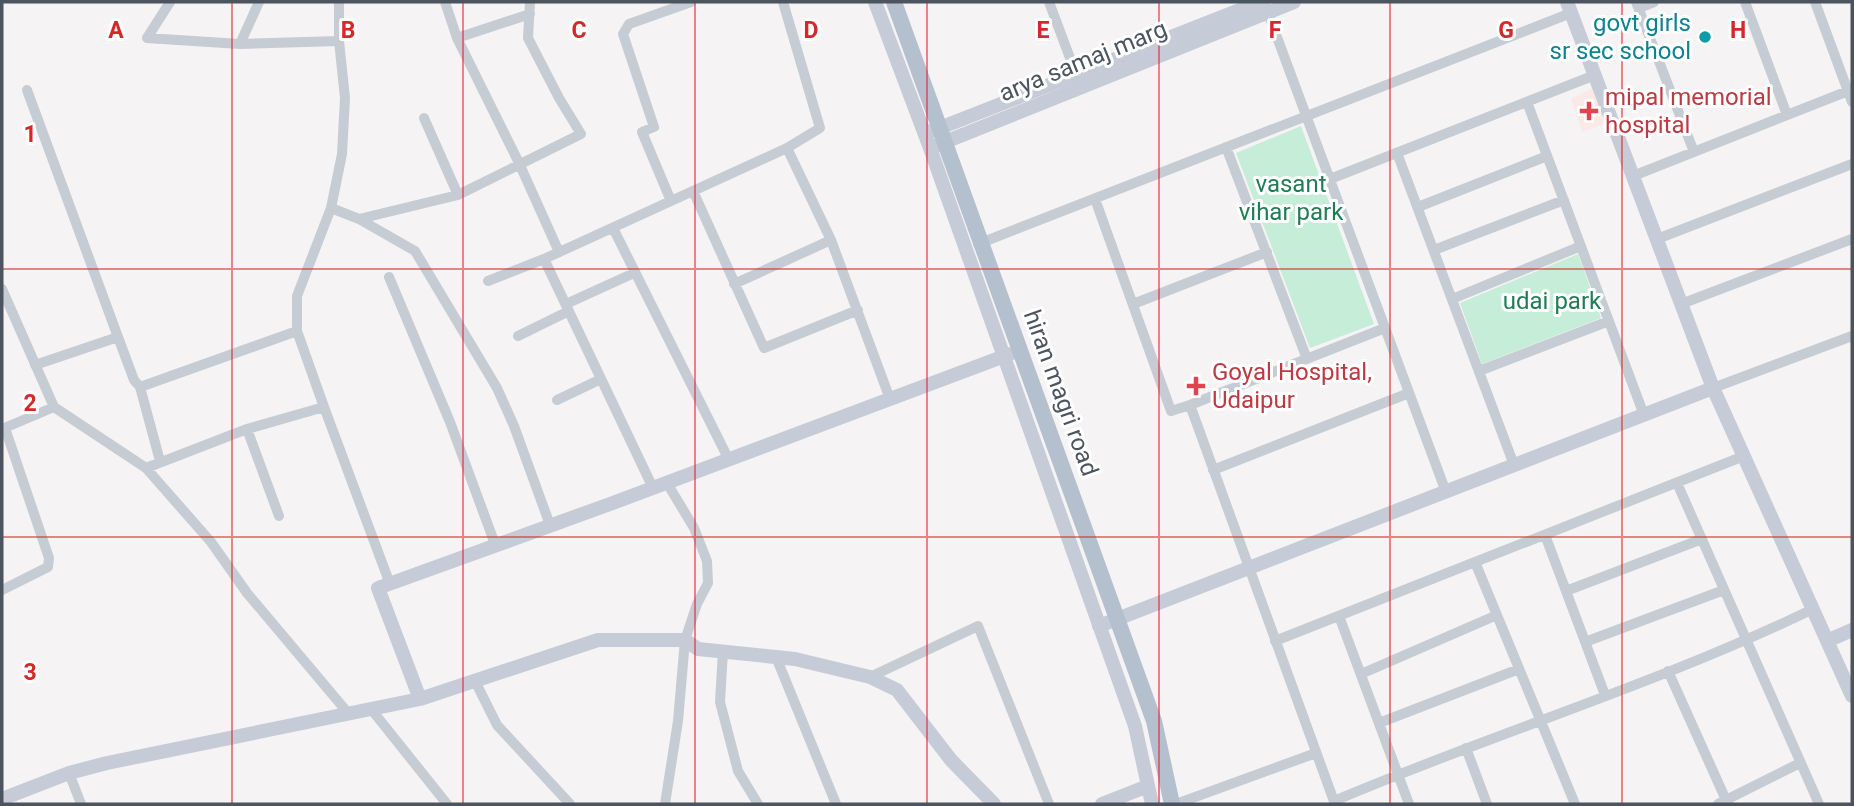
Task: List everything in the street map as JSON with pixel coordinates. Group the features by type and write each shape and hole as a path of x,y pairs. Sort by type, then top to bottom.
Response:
{"main road":[{"name":"hiran magri road","path":"894,2 1154,721 1174,804"}],"street":[{"path":"170,2 147,38 240,44 339,41"},
{"path":"240,44 259,2"},
{"path":"339,2 339,41 345,98 342,154 331,208 297,296 297,331 390,583"},
{"path":"445,2 457,38 519,163 559,252"},
{"path":"359,219 458,195 581,134 528,38 530,2"},
{"path":"671,201 642,132 654,127 623,34 629,24 691,2"},
{"path":"488,281 544,259 787,148 820,128 783,2"},
{"path":"875,2 1135,726 1152,804"},
{"path":"1049,2 1076,74"},
{"name":"arya samaj marg","path":"929,148 943,135 1264,5 1294,2"},
{"path":"1654,2 1638,5 1694,152"},
{"path":"1745,2 1787,115"},
{"path":"1633,176 1787,115 1850,96 1815,2"},
{"path":"924,134 943,135 1076,74 1264,5 1446,492"},
{"path":"965,249 1307,116 1569,7 1713,388 1852,696"},
{"path":"457,38 530,14"},
{"path":"1330,179 1595,75"},
{"path":"27,90 134,380 140,387 160,461"},
{"path":"1527,102 1644,415"},
{"path":"424,118 458,195"},
{"path":"1226,147 1307,359"},
{"path":"787,148 831,240 890,399"},
{"path":"1398,153 1514,465"},
{"path":"1418,207 1547,156"},
{"path":"1657,239 1852,164"},
{"path":"693,191 764,348 858,310"},
{"path":"1095,199 1171,411 1385,328"},
{"path":"1434,250 1563,200"},
{"path":"331,208 359,219 415,251 496,388 514,426 550,525"},
{"path":"612,228 729,460"},
{"path":"1681,304 1852,239"},
{"path":"734,284 831,240"},
{"path":"1452,299 1581,246"},
{"path":"1133,304 1267,252"},
{"path":"544,259 601,379 660,486 694,528 707,561 708,583 697,604 685,640 678,721 665,804"},
{"path":"517,336 634,273"},
{"path":"389,277 450,422 495,544"},
{"path":"2,289 54,407 146,468 211,542 247,593 348,713"},
{"path":"1479,371 1609,321"},
{"path":"140,387 297,331"},
{"path":"1099,626 1852,336"},
{"path":"35,365 118,337"},
{"path":"420,699 378,588 660,486 1021,349"},
{"path":"557,400 601,379"},
{"path":"1213,470 1409,393"},
{"path":"1190,405 1335,803 1398,774 1747,641 1813,609"},
{"path":"2,590 41,572 48,567 49,558 3,429 54,407"},
{"path":"146,468 247,429 324,407"},
{"path":"247,429 279,516"},
{"path":"1275,642 1744,456"},
{"path":"1677,482 1819,804"},
{"path":"1545,535 1605,695"},
{"path":"1566,591 1702,540"},
{"path":"1475,562 1575,804"},
{"path":"1585,642 1724,590"},
{"path":"1361,674 1497,615"},
{"path":"1339,616 1409,804"},
{"path":"870,677 978,626 1049,804"},
{"path":"1827,641 1852,630"},
{"path":"2,799 69,773 420,699 598,640 685,640 698,649 795,659 870,677 897,691 951,760 994,804"},
{"path":"723,651 720,702 738,772 758,804"},
{"path":"776,657 836,804"},
{"path":"1379,723 1518,668"},
{"path":"1668,671 1722,802 1800,763"},
{"path":"475,681 497,725 570,804"},
{"path":"371,709 447,804"},
{"path":"1466,748 1487,804"},
{"path":"1174,804 1316,753"},
{"path":"69,773 80,804"},
{"path":"1102,804 1148,786"}],"shaded area":[{"name":"mipal memorial hospital","path":"1595,87 1608,122 1582,132 1571,99"}],"green space":[{"name":"vasant vihar park","path":"1301,126 1374,324 1310,348 1236,153"},
{"name":"udai park","path":"1578,254 1601,318 1482,364 1460,303"}],"place":[{"name":"govt girls sr sec school","path":"1705,37"},
{"name":"mipal memorial hospital","path":"1589,111"},
{"name":"Goyal Hospital, Udaipur","path":"1196,386"}]}
